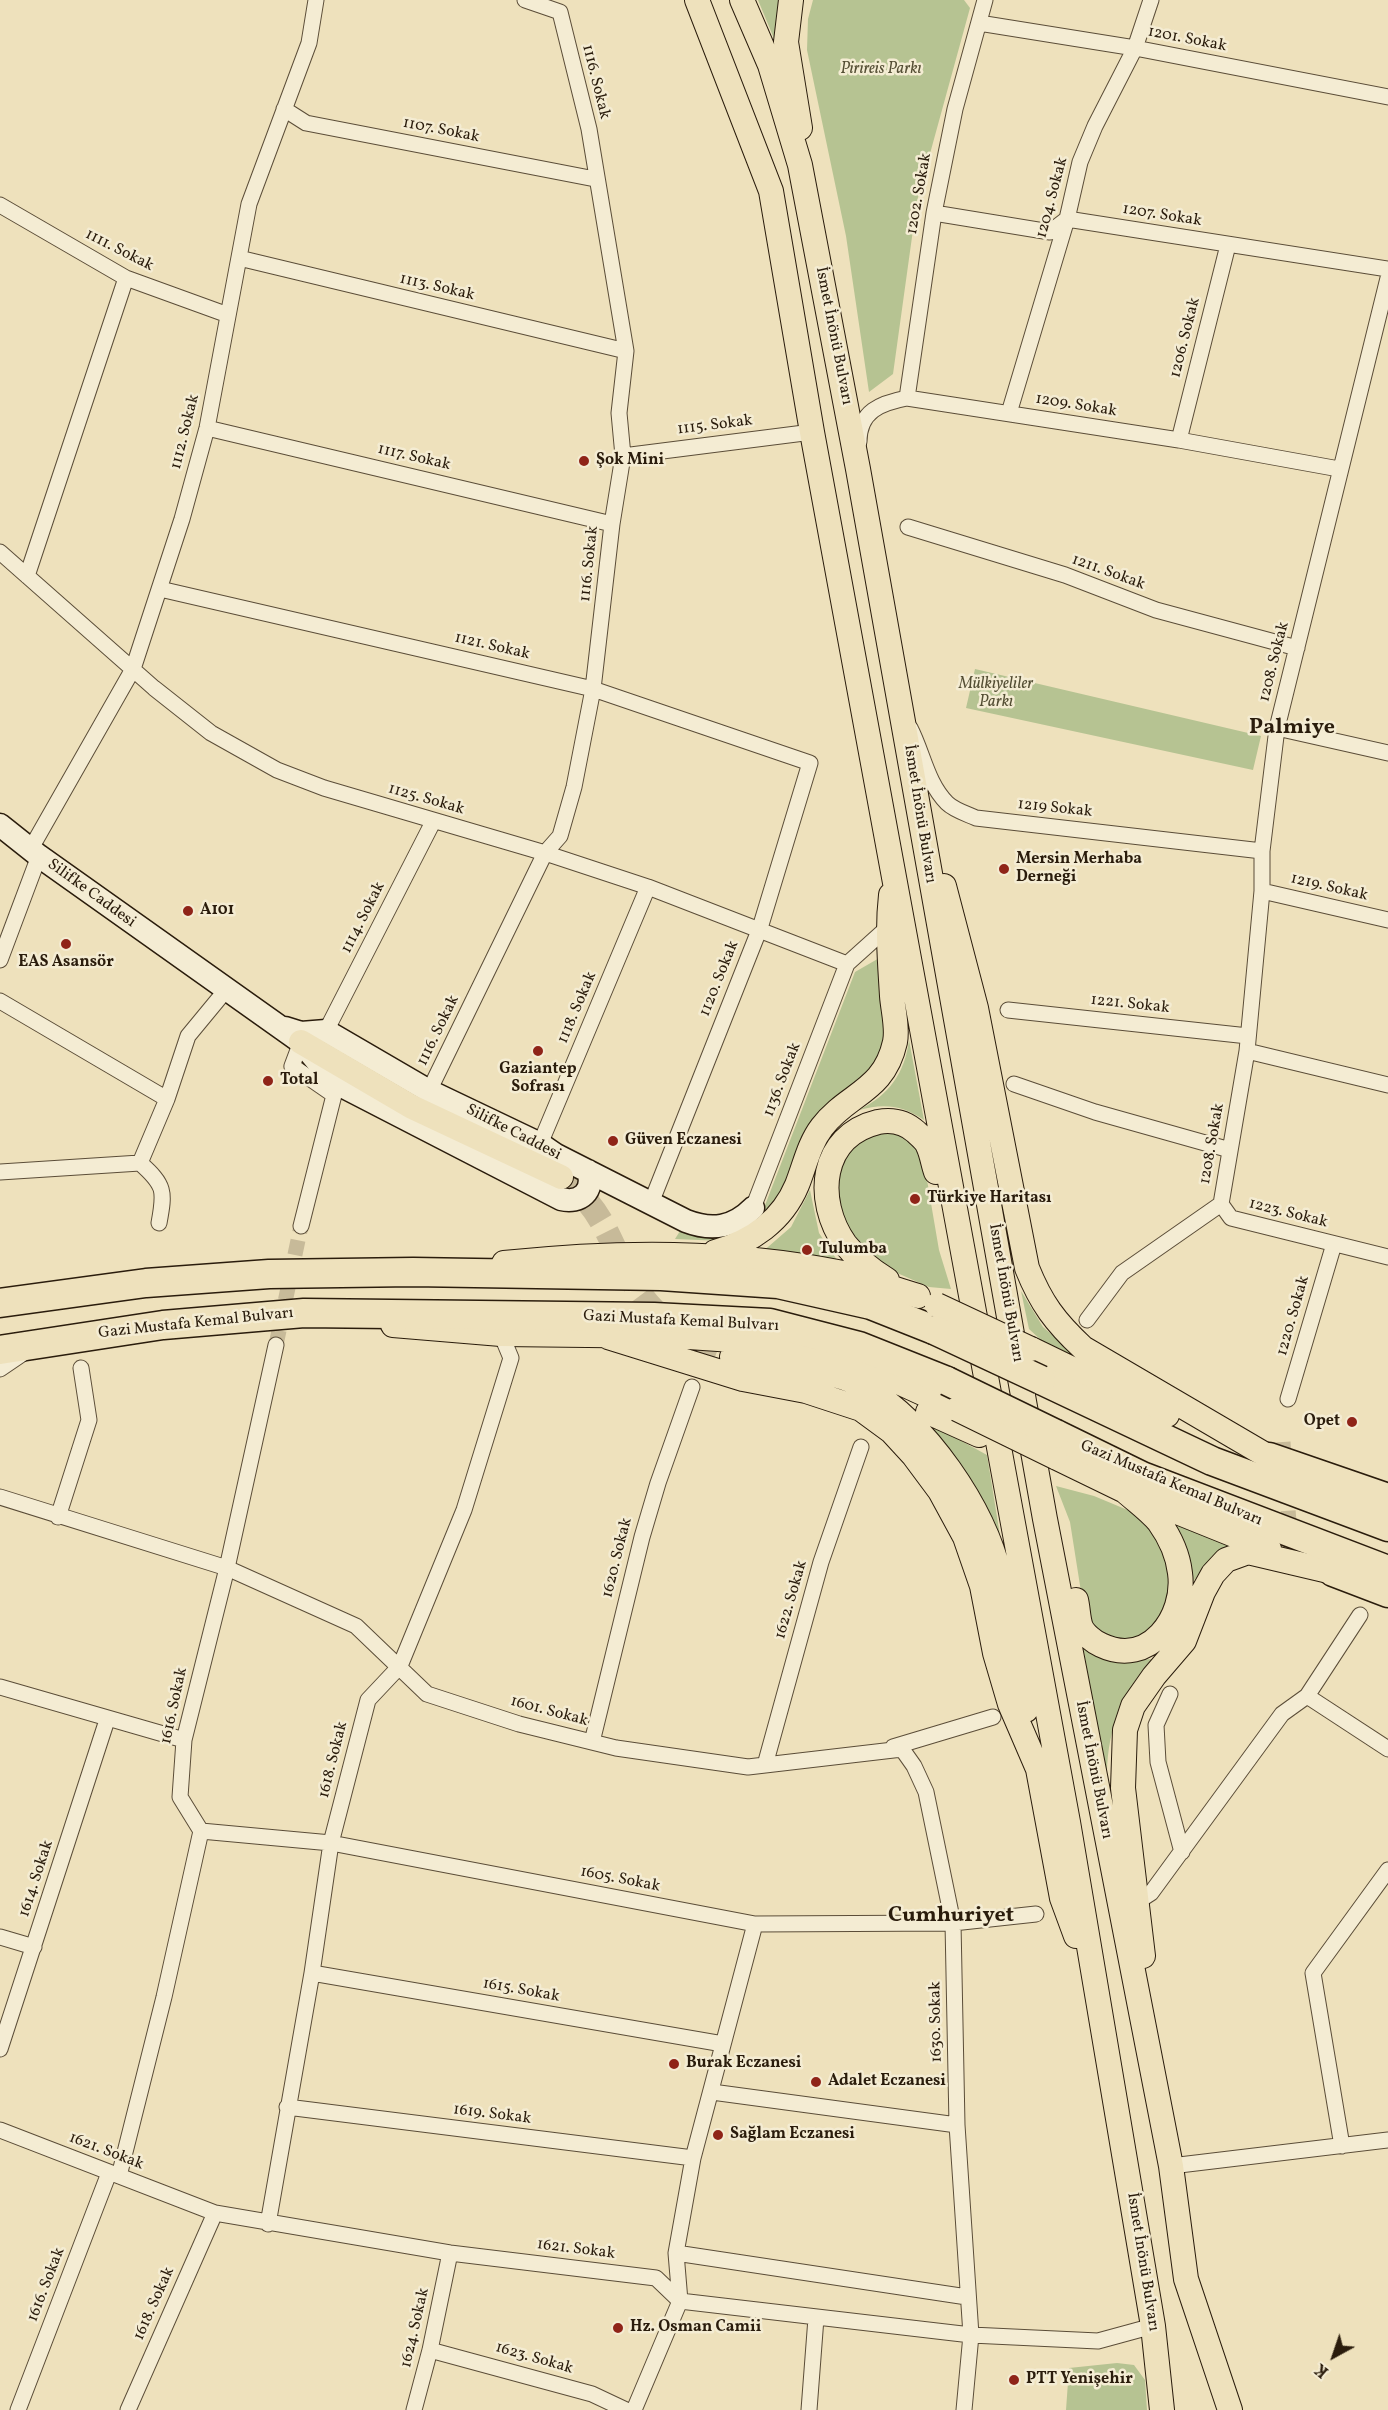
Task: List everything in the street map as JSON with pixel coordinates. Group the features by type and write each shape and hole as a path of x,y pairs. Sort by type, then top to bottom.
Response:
{"highway":[{"path":"0,1303 169,1281 269,1274 412,1272 661,1276 778,1284 871,1305 930,1310 1041,1380 1212,1461 1388,1527"},
{"name":"Gazi Mustafa Kemal Bulvarı","path":"0,1350 163,1325 304,1313 654,1317 770,1323 859,1346 947,1381 1056,1454 1142,1476 1388,1570"},
{"path":"1269,1457 1388,1497"},
{"path":"1333,1572 1388,1593"}],"main road":[{"name":"İsmet İnönü Bulvarı","path":"697,0 771,192 812,432 1068,1822 1153,2326 1162,2410"},
{"name":"İsmet İnönü Bulvarı","path":"742,0 770,64 800,165 903,716 910,768 1045,1519 1171,2166 1186,2279 1230,2410"},
{"path":"791,0 786,42 801,117 800,165"},
{"path":"910,768 964,957 1027,1268 1040,1300 1059,1326 1083,1348 1269,1457"},
{"path":"698,1254 731,1248 760,1233 771,1223 790,1200 808,1152 823,1126 871,1088 883,1072 896,1041 887,928 894,872"},
{"path":"300,1042 412,1107 561,1177"},
{"path":"930,1310 869,1269 845,1244 836,1228 827,1192 827,1170 835,1151 849,1135 867,1125 896,1120 910,1126 928,1144 954,1238 966,1259"},
{"path":"412,1272 612,1253 698,1254 769,1261 845,1274 1031,1349 1161,1412 1269,1457"},
{"path":"304,1313 414,1328 501,1334 674,1336 762,1342 868,1368 1056,1454 1092,1476 1125,1491 1333,1572"},
{"path":"608,1337 743,1379 806,1391 861,1409 891,1431 914,1456 940,1491 965,1537 982,1586 995,1653 1010,1704 1038,1770"},
{"path":"732,1357 813,1370 898,1399 979,1435 1056,1454"},
{"path":"864,1387 909,1422 951,1469 986,1534 1000,1575 1062,1898 1098,2001"},
{"path":"1045,1519 1059,1538 1071,1572 1081,1627 1097,1644 1108,1649 1130,1651 1140,1649 1159,1638 1171,1621 1180,1592 1180,1573 1175,1551 1158,1522 1125,1491"},
{"path":"1139,2006 1143,1947 1122,1754 1125,1730 1133,1706 1154,1676 1184,1641 1203,1592 1213,1574 1226,1560 1248,1552 1333,1572"},
{"path":"1186,2279 1196,2348 1213,2410"},
{"path":"1145,2283 1161,2327 1176,2410"}],"street":[{"name":"1112. Sokak","path":"0,960 34,853 133,669 160,589 207,428 249,204 309,44 316,0"},
{"name":"1116. Sokak","path":"429,1091 545,853 560,836 574,787 593,689 612,524 623,456 619,413 626,351 595,179 589,129 560,12 525,0"},
{"name":"1202. Sokak","path":"907,398 934,213 955,109 985,0"},
{"name":"1204. Sokak","path":"1009,413 1067,219 1080,162 1095,126 1135,48 1151,0"},
{"name":"1201. Sokak","path":"979,23 1135,48 1388,97"},
{"name":"1107. Sokak","path":"284,110 306,123 595,179"},
{"name":"1111. Sokak","path":"0,205 126,278 228,315"},
{"path":"934,213 1050,232 1067,219"},
{"name":"1207. Sokak","path":"1067,219 1388,269"},
{"name":"1206. Sokak","path":"1179,440 1228,245"},
{"name":"1113. Sokak","path":"239,258 626,351"},
{"path":"27,576 126,278"},
{"name":"1208. Sokak","path":"1221,1204 1248,1043 1262,891 1262,851 1277,728 1339,469 1388,278"},
{"name":"1209. Sokak","path":"858,469 859,431 866,416 881,403 907,398 1179,440 1339,469"},
{"name":"1117. Sokak","path":"207,428 612,524"},
{"name":"1115. Sokak","path":"623,456 812,432"},
{"name":"1211. Sokak","path":"908,527 1065,575 1156,610 1298,648"},
{"name":"1125. Sokak","path":"0,552 133,669 211,733 277,770 324,788 433,822 545,853 648,887 760,928 847,964"},
{"name":"1121. Sokak","path":"160,589 593,689 810,763"},
{"name":"1219 Sokak","path":"903,716 921,749 928,776 941,795 948,804 976,818 1262,851"},
{"path":"1277,728 1388,753"},
{"name":"1120. Sokak","path":"651,1203 760,928 810,763"},
{"name":"1114. Sokak","path":"326,1031 433,822"},
{"name":"Silifke Caddesi","path":"0,825 34,853 300,1042 334,1082 561,1199 574,1200 585,1194 590,1183 588,1172"},
{"name":"1118. Sokak","path":"540,1143 648,887"},
{"name":"1219. Sokak","path":"1262,891 1388,920"},
{"path":"847,964 887,928"},
{"name":"1136. Sokak","path":"753,1208 847,964"},
{"path":"140,1163 167,1098 188,1036 226,990"},
{"path":"5,1005 167,1098"},
{"name":"1221. Sokak","path":"1008,1010 1248,1043 1388,1085"},
{"name":"Silifke Caddesi","path":"273,1023 301,1033 326,1031 429,1091 540,1143 588,1172 686,1221 707,1227 730,1224 741,1219 753,1208"},
{"path":"300,1042 292,1066 334,1095 301,1227"},
{"path":"1014,1084 1095,1112 1230,1150"},
{"path":"0,1172 140,1163 158,1179 164,1196 159,1223"},
{"path":"1087,1320 1122,1273 1221,1204"},
{"name":"1223. Sokak","path":"1221,1204 1231,1218 1388,1257"},
{"name":"1220. Sokak","path":"1288,1399 1334,1244"},
{"name":"1618. Sokak","path":"268,2224 312,1973 331,1843 368,1700 400,1666 464,1510 511,1358 501,1334"},
{"path":"0,1369 37,1344"},
{"name":"1616. Sokak","path":"18,2410 114,2174 164,1997 201,1831 180,1797 184,1740 227,1569 276,1345"},
{"path":"58,1517 89,1420 81,1368"},
{"name":"1620. Sokak","path":"592,1742 642,1538 658,1483 692,1388"},
{"name":"1622. Sokak","path":"765,1765 821,1562 861,1447"},
{"name":"1601. Sokak","path":"0,1497 227,1569 356,1626 427,1694 519,1724 592,1742 748,1767 902,1749"},
{"path":"1137,1902 1151,1893 1282,1714 1307,1696 1360,1615"},
{"path":"0,1687 107,1720 184,1740"},
{"path":"1170,1694 1156,1725 1158,1762 1182,1852"},
{"path":"1307,1696 1388,1749"},
{"path":"878,1752 993,1717"},
{"name":"1614. Sokak","path":"0,2049 107,1720"},
{"name":"1630. Sokak","path":"902,1749 914,1766 926,1792 953,1923 957,2125 971,2335 964,2410"},
{"name":"1605. Sokak","path":"201,1831 331,1843 755,1924 953,1923 1036,1914"},
{"path":"1342,2146 1313,1973 1388,1870"},
{"path":"634,2410 680,2301 676,2253 693,2158 755,1924"},
{"path":"0,1937 34,1947"},
{"name":"1615. Sokak","path":"312,1973 723,2044"},
{"path":"712,2092 957,2125"},
{"name":"1619. Sokak","path":"287,2107 693,2158"},
{"name":"1621. Sokak","path":"0,2130 214,2213 268,2224 450,2253 656,2278 680,2301"},
{"path":"1171,2166 1388,2140"},
{"name":"1618. Sokak","path":"128,2410 214,2213"},
{"name":"1624. Sokak","path":"414,2410 430,2350 450,2253"},
{"path":"676,2253 967,2297"},
{"path":"680,2301 971,2335 1098,2341 1153,2326"},
{"path":"808,2410 816,2318"},
{"name":"1623. Sokak","path":"430,2350 592,2394 626,2410"}],"green space":[{"path":"758,0 784,0 775,41"},
{"name":"Pirireis Parkı","path":"813,0 964,0 970,8 917,201 893,374 869,392 846,236 807,50 808,19"},
{"name":"Mülkiyeliler Parkı","path":"975,669 1261,736 1253,770 966,708"},
{"path":"881,957 891,1037 783,1203 722,1241 675,1239 680,1231 677,1222 762,1213 855,972"},
{"path":"909,1040 924,1120 901,1108 876,1106 859,1110 879,1097 894,1082 904,1063"},
{"path":"887,1131 904,1136 917,1147 926,1174 939,1250 951,1289 929,1287 879,1265 847,1236 834,1178 853,1141"},
{"path":"810,1190 819,1233 843,1269 761,1253 791,1227"},
{"path":"1021,1291 1043,1327 1079,1358 1043,1342 1029,1329"},
{"path":"905,1410 987,1455 1003,1554"},
{"path":"1056,1486 1094,1496 1130,1511 1145,1521 1170,1554 1173,1603 1147,1640 1107,1641 1085,1617 1070,1522"},
{"path":"1173,1519 1231,1547 1210,1559 1192,1583 1187,1549"},
{"path":"1083,1646 1117,1661 1152,1659 1131,1687 1117,1716 1109,1748 1107,1782"},
{"path":"1117,2363 1134,2365 1145,2380 1147,2410 1066,2410 1069,2368"}],"tunnel":[{"path":"561,1177 576,1189 596,1212 630,1278 661,1317 701,1344 732,1357"},
{"path":"276,1345 301,1226"},
{"path":"1283,1442 1293,1576"}],"place":[{"name":"Şok Mini","path":"584,461"},
{"name":"Mersin Merhaba Derneği","path":"1004,869"},
{"name":"A101","path":"188,911"},
{"name":"EAS Asansör","path":"66,944"},
{"name":"Gaziantep Sofrası","path":"538,1051"},
{"name":"Total","path":"268,1081"},
{"name":"Güven Eczanesi","path":"613,1141"},
{"name":"Türkiye Haritası","path":"915,1199"},
{"name":"Tulumba","path":"807,1250"},
{"name":"Opet","path":"1352,1422"},
{"name":"Burak Eczanesi","path":"674,2064"},
{"name":"Adalet Eczanesi","path":"816,2082"},
{"name":"Sağlam Eczanesi","path":"718,2135"},
{"name":"Hz. Osman Camii","path":"618,2328"},
{"name":"PTT Yenişehir","path":"1014,2380"}],"district":[{"name":"Palmiye","path":"1292,729"},
{"name":"Cumhuriyet","path":"951,1917"}]}
